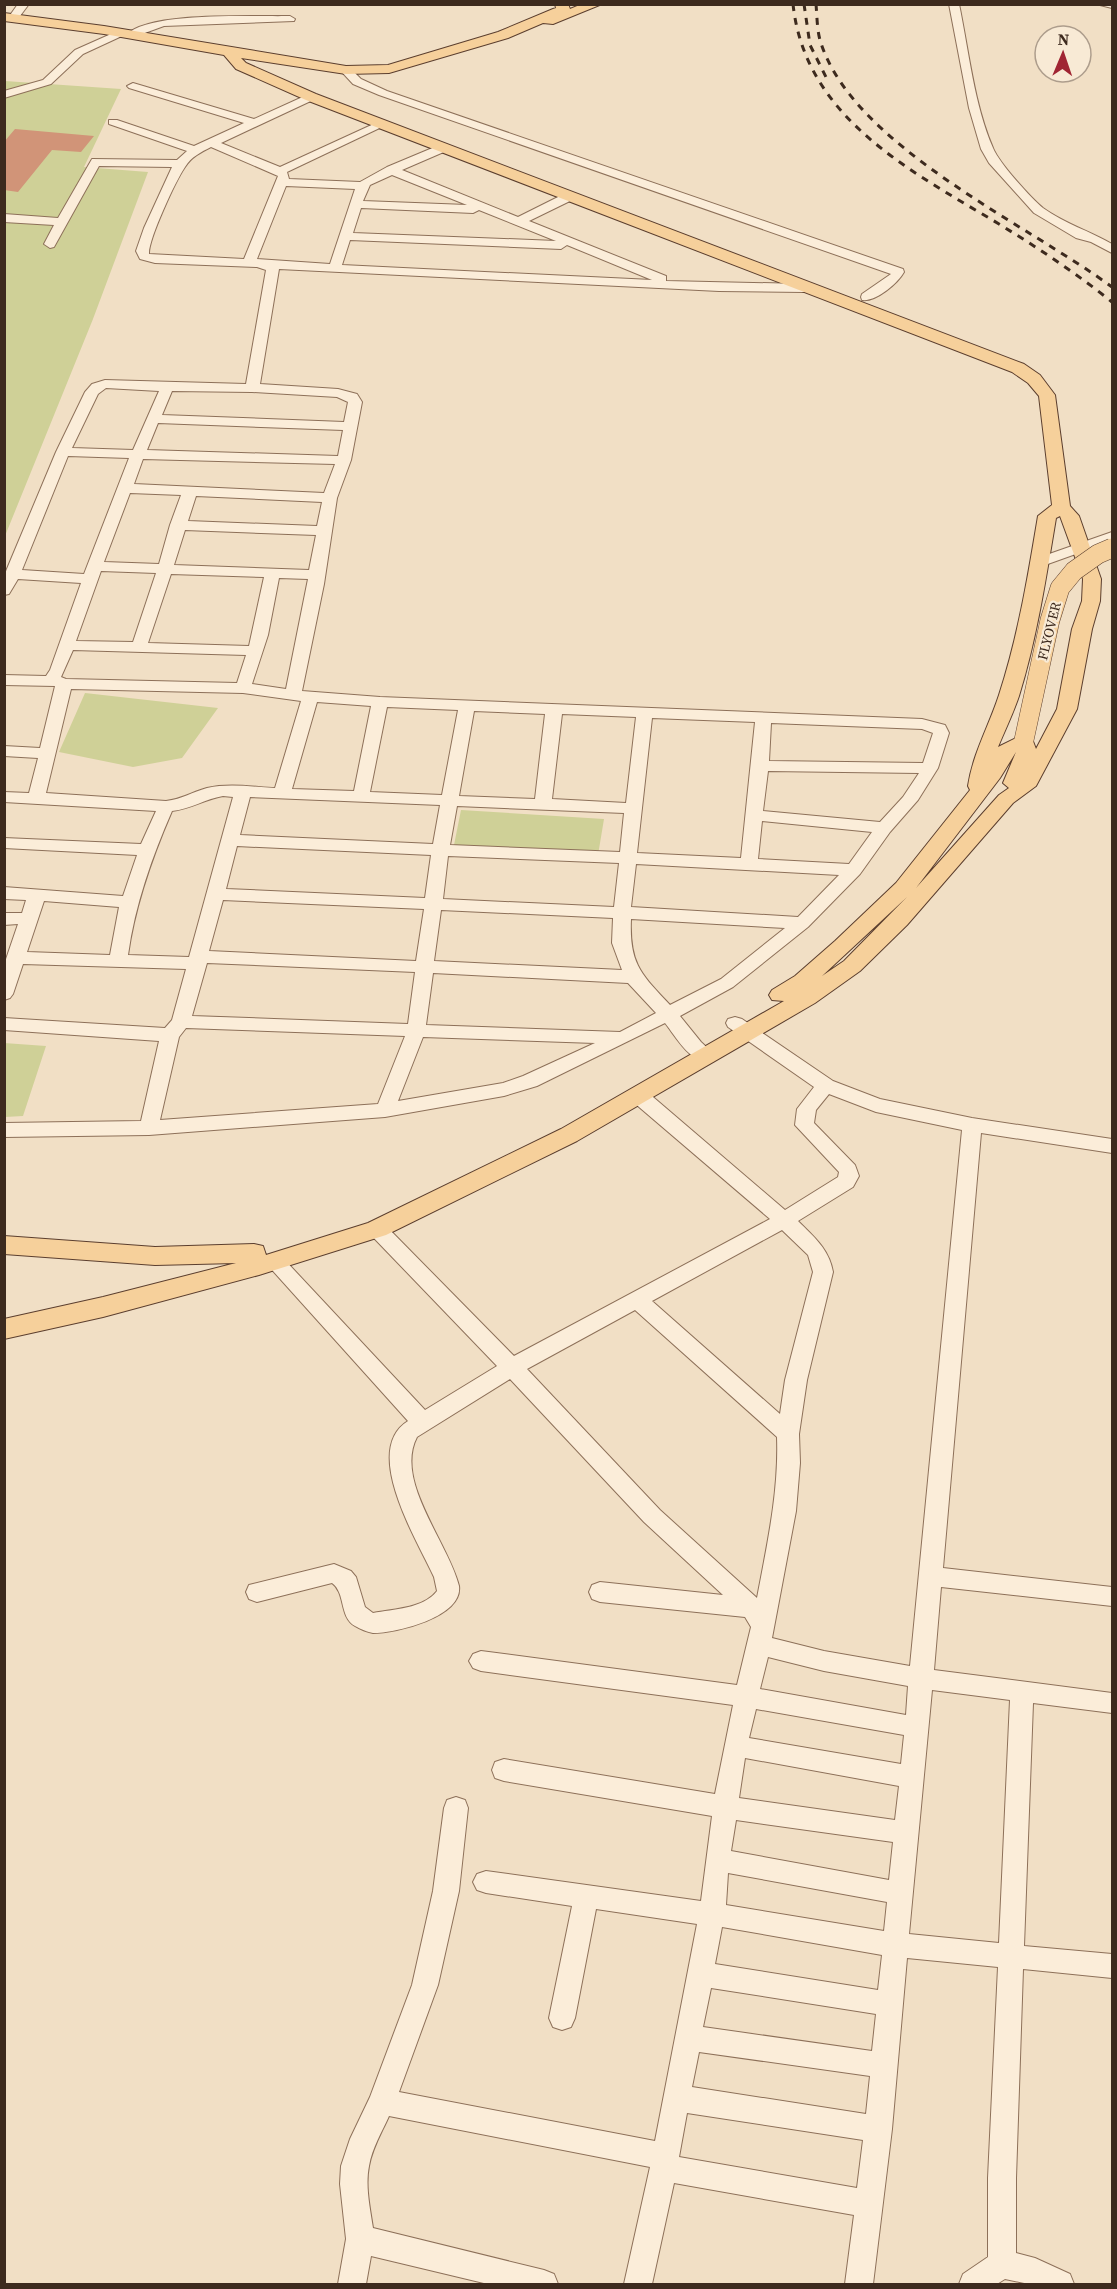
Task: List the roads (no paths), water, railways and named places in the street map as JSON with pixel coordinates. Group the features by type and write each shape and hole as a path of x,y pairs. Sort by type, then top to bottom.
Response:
{"main road":[{"path":"9,17 346,70 389,69 503,34 569,6"},
{"path":"503,34 569,6"},
{"path":"368,69 569,6"},
{"path":"228,52 248,70 310,97 1018,368 1034,379 1047,395 1061,507 1070,516 1092,579 1093,589 1066,709 1026,786 1009,791 899,920 852,966 807,998 741,1027"},
{"path":"248,70 251,65 260,62 279,60"},
{"path":"985,783 980,765 1008,699 1019,661 1040,562 1047,516 1061,507"},
{"name":"FLYOVER","path":"1009,791 1027,755 1024,740 1050,620 1060,588 1074,571 1098,554 1113,548"},
{"path":"4,1329 103,1307 264,1257 366,1218 700,1051 741,1027 803,981 852,938 904,888 985,783 1007,748 1024,740"},
{"path":"4,1314 376,1230 569,1134 639,1096 700,1051"},
{"path":"4,1245 155,1256 264,1257"}],"street":[{"path":"9,17 24,4"},
{"path":"954,4 975,108 987,149 995,163 1038,210 1080,235 1095,239 1113,249"},
{"path":"1101,4 1113,5"},
{"path":"4,95 47,82 79,52 144,28 164,23 290,19"},
{"path":"346,70 349,77 382,93 898,272 895,277 867,297"},
{"path":"133,86 253,122"},
{"path":"310,97 210,142 195,150 180,164 150,228 142,251 144,256 155,259 267,265 781,290 804,288"},
{"path":"113,122 195,150"},
{"path":"249,263 281,177 382,124"},
{"path":"210,142 281,177 363,186"},
{"path":"335,268 356,204 366,182 442,148"},
{"path":"50,244 96,162 180,164"},
{"path":"391,170 678,285"},
{"path":"517,222 568,197"},
{"path":"356,204 486,209"},
{"path":"4,218 63,222"},
{"path":"1080,235 1084,242 1113,262"},
{"path":"345,236 577,246"},
{"path":"252,388 274,271 267,265"},
{"path":"4,591 63,452 92,392 97,387 105,384 252,388 338,393 352,396 355,402 344,460 330,498 316,575 302,696 282,793"},
{"path":"36,798 47,753 58,672 138,454 167,387"},
{"path":"153,419 350,426"},
{"path":"63,452 344,460"},
{"path":"126,488 330,498"},
{"path":"138,648 189,491"},
{"path":"177,525 324,531"},
{"path":"1040,562 1080,546 1113,537"},
{"path":"13,574 164,569 316,575"},
{"path":"243,688 260,635 272,574"},
{"path":"68,645 254,651"},
{"path":"4,680 243,688 302,696 380,702 933,725 939,728 941,733 930,768 910,800 884,828 854,870 802,923 727,983 623,1038 517,1086 385,1110 149,1128 4,1130"},
{"path":"361,797 380,702"},
{"path":"385,1110 416,1032 435,906 440,852 467,706"},
{"path":"543,805 554,710"},
{"path":"644,714 622,911 621,943 633,977 700,1051"},
{"path":"749,863 763,719"},
{"path":"4,752 47,753"},
{"path":"760,765 930,768"},
{"path":"149,1128 175,1029 198,960 243,791"},
{"path":"4,797 166,806 186,804 209,793 243,791 633,808"},
{"path":"118,960 130,902 146,850 166,806"},
{"path":"753,815 884,828"},
{"path":"230,840 440,852 749,863 854,870"},
{"path":"4,843 146,850"},
{"path":"4,893 130,902"},
{"path":"216,894 435,906 622,911 802,923"},
{"path":"4,994 37,895"},
{"path":"4,919 31,918"},
{"path":"17,958 198,960 424,967 633,977"},
{"path":"4,1024 623,1038"},
{"path":"741,1027 826,1086 876,1105 972,1125 1113,1146"},
{"path":"257,1592 334,1573 343,1576 348,1582 356,1614 362,1621 372,1623 434,1609 444,1602 448,1591 445,1577 402,1481 400,1469 402,1442 409,1431 512,1367 784,1220 846,1182 849,1176 848,1170 802,1119 804,1113 826,1086"},
{"path":"638,2284 712,1914 717,1860 735,1746 785,1511 789,1463 788,1434 796,1380 823,1272 822,1262 815,1251 784,1220 639,1096"},
{"path":"860,2284 878,2129 972,1125"},
{"path":"376,1230 512,1367 759,1627"},
{"path":"264,1257 423,1422"},
{"path":"636,1299 788,1434"},
{"path":"931,1576 1113,1598"},
{"path":"600,1592 759,1627 824,1661 921,1678 1113,1703"},
{"path":"480,1661 747,1696 916,1727"},
{"path":"1002,2264 1002,2178 1022,1691"},
{"path":"735,1746 911,1777"},
{"path":"504,1770 725,1807 906,1833"},
{"path":"352,2284 360,2238 354,2184 355,2166 360,2148 382,2102 425,1985 446,1891 456,1808"},
{"path":"717,1860 900,1893"},
{"path":"486,1882 712,1914 895,1945 1113,1966"},
{"path":"562,2018 586,1897"},
{"path":"700,1974 890,2004"},
{"path":"688,2038 884,2065"},
{"path":"676,2098 878,2129"},
{"path":"382,2102 869,2204"},
{"path":"360,2238 544,2284"},
{"path":"973,2284 1002,2264 1035,2272 1060,2284"}],"railway":[{"path":"793,4 802,44 818,79 840,110 867,137 931,183 1057,261 1112,302"},
{"path":"804,4 810,45 828,81"},
{"path":"816,4 820,40 838,78 867,114 904,148 946,179 1112,287"}]}
